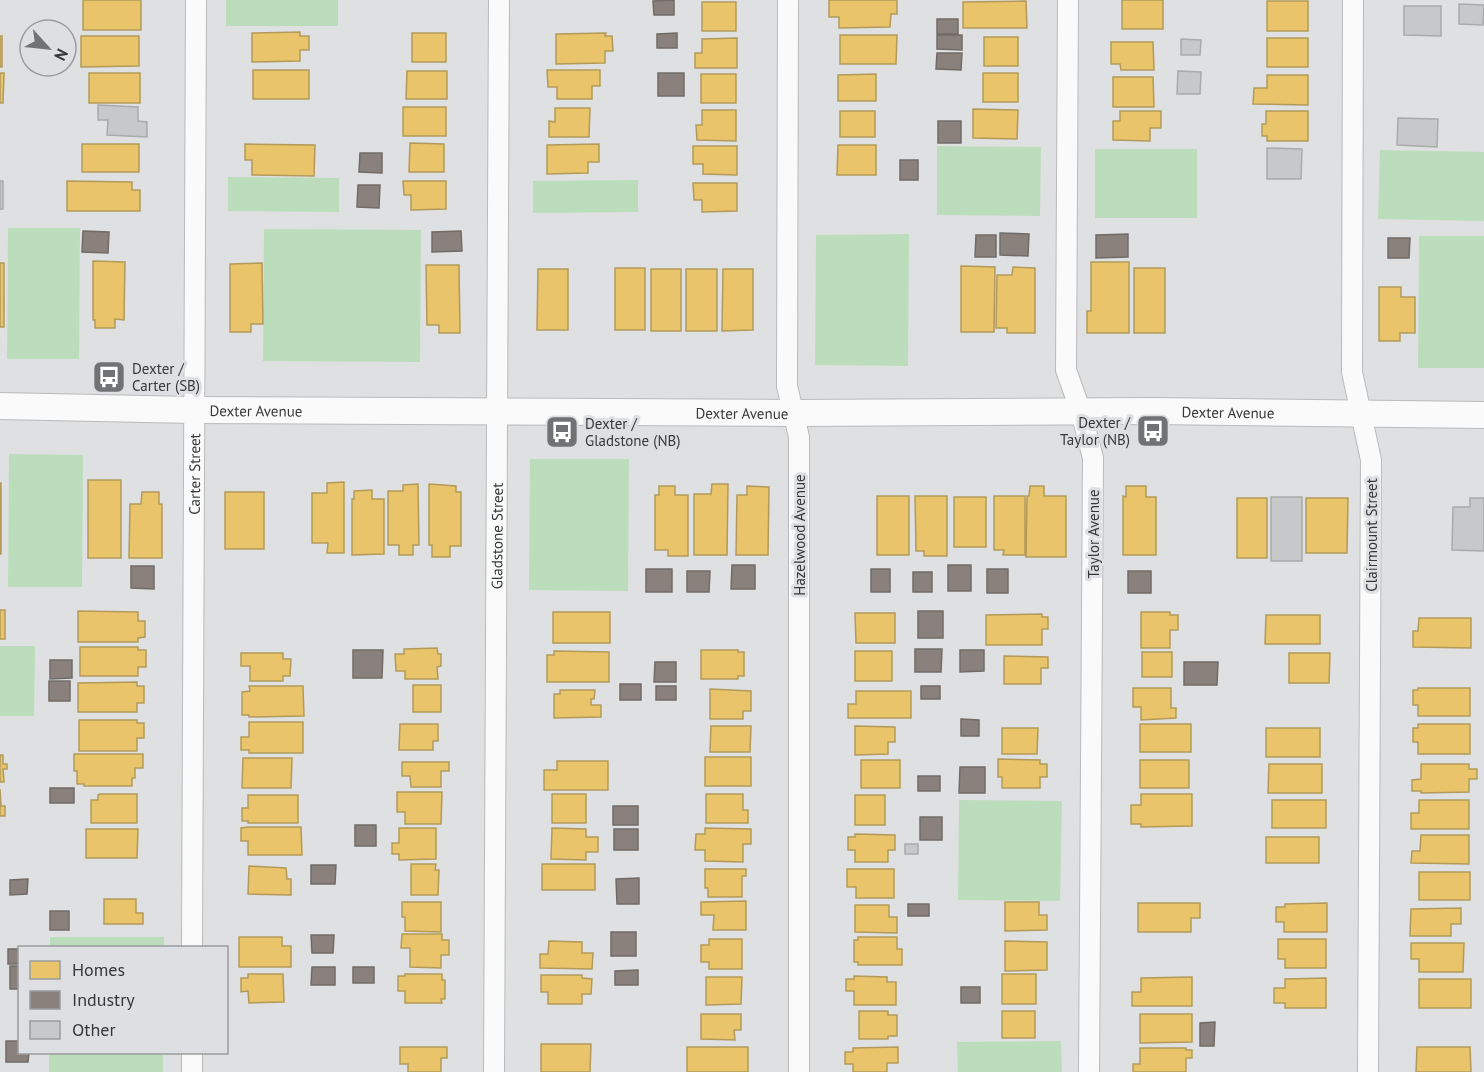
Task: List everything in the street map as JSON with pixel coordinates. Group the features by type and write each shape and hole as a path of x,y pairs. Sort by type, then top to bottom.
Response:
{"street":[{"name":"Carter Street","path":"192,946 196,0"},
{"name":"Gladstone Street","path":"494,1072 499,0"},
{"name":"Hazelwood Avenue","path":"788,0 787,386 799,437 799,1072"},
{"name":"Taylor Avenue","path":"1068,0 1066,370 1081,412 1093,458 1089,1072"},
{"name":"Clairmount Street","path":"1353,0 1352,372 1371,455 1368,1072"},
{"name":"Dexter Avenue","path":"0,406 194,410 1484,415"},
{"path":"192,1054 192,1072"}],"green space":[{"path":"226,0 338,0 338,26 226,26"},
{"path":"937,146 1041,147 1040,216 937,215"},
{"path":"1095,149 1197,149 1197,218 1095,218"},
{"path":"1380,150 1484,152 1484,221 1378,219"},
{"path":"228,177 339,178 339,212 228,211"},
{"path":"638,180 638,212 533,213 533,181"},
{"path":"8,228 80,228 79,359 7,359"},
{"path":"264,229 421,230 420,362 263,361"},
{"path":"909,234 908,366 815,365 816,235"},
{"path":"1419,236 1484,236 1484,368 1418,368"},
{"path":"9,454 83,455 82,587 8,587"},
{"path":"530,459 629,459 628,591 529,590"},
{"path":"0,646 35,646 34,716 0,716"},
{"path":"959,800 1062,801 1060,901 958,900"},
{"path":"50,937 164,937 164,946 50,946"},
{"path":"1061,1041 1062,1072 958,1072 957,1042"},
{"path":"49,1054 163,1054 163,1072 49,1072"}],"building: Homes":[{"path":"83,0 141,0 141,30 83,30"},
{"path":"829,0 897,0 897,14 891,14 890,27 839,28 839,17 829,17"},
{"path":"1122,0 1163,0 1163,29 1122,29"},
{"path":"1026,1 1027,28 963,28 963,2"},
{"path":"1267,1 1308,1 1308,31 1267,31"},
{"path":"702,2 736,2 736,31 702,31"},
{"path":"300,32 300,36 309,36 309,50 300,50 300,61 252,62 252,33"},
{"path":"412,33 446,33 446,62 412,62"},
{"path":"606,33 605,36 612,36 613,51 605,51 605,63 556,64 556,34"},
{"path":"840,35 897,35 896,64 840,64"},
{"path":"0,36 2,36 2,67 0,67"},
{"path":"81,36 139,36 139,66 81,67"},
{"path":"984,37 1018,37 1018,66 984,66"},
{"path":"737,38 737,68 695,68 695,53 702,53 702,39"},
{"path":"1267,38 1308,38 1308,67 1267,67"},
{"path":"1111,42 1153,42 1154,70 1121,70 1120,64 1111,64"},
{"path":"253,70 309,70 309,99 253,99"},
{"path":"547,70 600,70 600,86 592,86 592,99 557,99 557,87 548,87"},
{"path":"407,71 447,71 447,99 406,99"},
{"path":"0,73 4,73 3,103 0,103"},
{"path":"89,73 140,73 140,103 89,103"},
{"path":"983,73 1018,73 1018,102 983,102"},
{"path":"701,74 736,74 736,103 701,103"},
{"path":"876,74 876,101 838,101 838,75"},
{"path":"1267,75 1308,75 1308,105 1253,104 1254,88 1267,88"},
{"path":"1113,77 1153,77 1154,107 1113,107"},
{"path":"403,107 446,107 446,136 403,136"},
{"path":"555,108 590,108 589,137 549,137 549,121 555,122"},
{"path":"973,109 1018,110 1017,139 973,138"},
{"path":"702,110 736,110 736,141 697,140 696,125 702,125"},
{"path":"840,111 875,111 875,137 840,137"},
{"path":"1120,111 1161,111 1161,128 1150,128 1150,141 1113,140 1113,121 1120,121"},
{"path":"1266,111 1308,111 1308,141 1267,141 1267,136 1262,136 1262,124 1266,124"},
{"path":"410,143 444,144 444,172 409,172"},
{"path":"82,144 139,144 139,172 82,172"},
{"path":"245,144 315,145 314,176 252,175 252,160 245,160"},
{"path":"599,144 599,162 588,162 588,173 547,174 547,145"},
{"path":"838,145 876,145 876,175 837,175"},
{"path":"693,146 737,146 737,175 703,174 703,164 693,164"},
{"path":"67,181 132,182 132,190 140,190 140,211 67,211"},
{"path":"403,181 446,181 446,209 411,210 411,195 404,195"},
{"path":"693,183 737,183 737,211 702,212 702,200 694,200"},
{"path":"93,261 125,262 124,320 115,319 115,328 95,328"},
{"path":"1091,262 1129,262 1129,333 1087,333 1087,311 1091,311"},
{"path":"0,263 4,263 4,327 0,327"},
{"path":"262,263 263,324 251,324 251,332 230,332 230,264"},
{"path":"426,265 459,265 460,333 439,333 439,325 427,325"},
{"path":"961,266 995,267 994,332 961,332"},
{"path":"1013,267 1035,268 1035,333 1007,333 1007,328 996,328 997,275 1012,275"},
{"path":"615,268 645,268 645,330 615,330"},
{"path":"1134,268 1165,268 1165,333 1134,333"},
{"path":"538,269 568,269 568,330 537,330"},
{"path":"651,269 681,269 681,331 651,331"},
{"path":"686,269 717,269 717,331 686,331"},
{"path":"723,269 753,269 753,330 722,331"},
{"path":"1379,287 1401,287 1401,297 1415,297 1415,333 1400,333 1400,341 1379,341"},
{"path":"88,480 121,480 121,558 88,558"},
{"path":"344,482 344,553 327,553 328,543 312,543 312,493 327,493 327,483"},
{"path":"1,483 1,554 0,554"},
{"path":"418,484 419,545 413,545 413,555 399,555 399,545 388,545 388,491 403,491 403,485"},
{"path":"429,484 456,486 456,492 461,492 461,546 450,546 450,557 432,557 432,545 429,545"},
{"path":"712,484 728,484 727,555 694,555 694,494 711,494"},
{"path":"659,486 675,486 675,495 688,495 688,556 668,556 668,550 655,550 655,495 659,495"},
{"path":"747,486 769,487 768,555 736,555 737,495 747,495"},
{"path":"1030,486 1044,486 1044,496 1066,496 1066,557 1026,557 1027,496 1029,496"},
{"path":"1126,486 1146,486 1146,497 1156,497 1156,555 1123,555 1123,496 1126,497"},
{"path":"372,490 372,499 384,499 384,554 352,555 354,491"},
{"path":"142,492 159,492 159,504 162,504 162,558 129,558 130,504 141,504"},
{"path":"225,492 264,492 264,549 225,549"},
{"path":"877,496 909,496 909,555 877,555"},
{"path":"915,496 947,496 947,556 924,556 924,551 916,551"},
{"path":"994,496 1025,496 1025,555 1003,555 1004,550 994,550"},
{"path":"954,497 986,497 986,547 954,547"},
{"path":"1237,498 1267,498 1267,558 1237,558"},
{"path":"1306,498 1348,498 1347,553 1306,553"},
{"path":"0,610 5,610 5,639 0,639"},
{"path":"78,611 138,612 138,621 145,621 145,637 138,638 138,642 78,642"},
{"path":"553,612 610,612 610,643 553,643"},
{"path":"1141,612 1170,612 1170,615 1178,615 1178,630 1170,630 1170,648 1141,648"},
{"path":"855,613 895,613 895,643 856,643"},
{"path":"1042,614 1042,617 1048,617 1048,629 1042,629 1042,645 986,645 986,615"},
{"path":"1266,615 1320,615 1320,644 1265,644"},
{"path":"1419,618 1471,618 1471,648 1413,647 1413,631 1418,631"},
{"path":"80,647 138,647 138,650 146,650 146,667 138,667 138,676 80,676"},
{"path":"437,648 438,654 441,654 441,666 437,667 438,679 405,679 405,671 396,671 395,654 404,654 404,649"},
{"path":"701,650 744,652 744,676 738,676 738,679 701,679"},
{"path":"554,651 609,652 609,682 547,682 547,655 554,655"},
{"path":"855,651 892,651 892,681 855,681"},
{"path":"1142,652 1172,652 1172,677 1142,677"},
{"path":"241,653 283,653 283,659 291,659 290,676 283,676 283,681 250,681 250,666 241,666"},
{"path":"1289,653 1330,653 1329,683 1289,683"},
{"path":"1004,656 1048,657 1048,668 1041,668 1041,684 1004,684"},
{"path":"137,682 137,686 144,686 144,703 137,703 137,712 78,712 78,683"},
{"path":"413,685 441,685 441,712 413,712"},
{"path":"249,686 303,686 304,716 249,717 249,715 242,715 242,692 250,691"},
{"path":"1133,688 1171,688 1171,708 1176,708 1176,718 1141,720 1141,707 1133,707"},
{"path":"1418,688 1470,688 1470,716 1418,716 1418,705 1413,705 1413,690 1418,690"},
{"path":"710,689 751,691 751,711 743,711 743,719 710,719"},
{"path":"560,690 595,690 591,705 601,705 601,717 554,718 554,694 560,694"},
{"path":"856,691 911,691 911,718 848,718 848,704 856,704"},
{"path":"79,720 137,720 137,723 144,723 144,738 137,738 137,751 79,751"},
{"path":"249,722 303,722 303,753 249,753 249,750 241,750 241,737 249,737"},
{"path":"400,724 438,724 438,741 433,741 433,750 399,750"},
{"path":"1140,724 1191,724 1191,752 1140,752"},
{"path":"1418,724 1470,724 1470,754 1418,754 1418,742 1413,742 1413,728 1418,728"},
{"path":"711,726 751,726 750,752 710,752"},
{"path":"855,726 895,727 895,742 888,742 888,754 855,755"},
{"path":"1002,728 1038,728 1037,754 1002,754"},
{"path":"1266,728 1320,728 1320,757 1266,757"},
{"path":"74,754 143,754 143,768 135,768 132,786 84,786 84,784 77,784"},
{"path":"0,755 3,755 3,764 7,764 7,769 3,769 4,782 0,782"},
{"path":"705,757 751,757 751,786 705,786"},
{"path":"243,758 292,758 291,788 242,788"},
{"path":"998,759 1040,760 1040,764 1047,764 1047,777 1040,777 1040,788 1002,788 1002,777 998,777"},
{"path":"861,760 900,760 900,788 861,788"},
{"path":"1140,760 1189,760 1189,788 1140,788"},
{"path":"557,761 608,761 608,790 544,790 544,770 557,770"},
{"path":"402,762 449,762 449,771 441,771 441,787 411,787 410,776 402,776"},
{"path":"1269,764 1322,764 1322,793 1268,793"},
{"path":"1421,764 1469,764 1469,769 1477,769 1477,779 1469,779 1469,792 1421,793 1421,791 1412,791 1412,780 1421,779"},
{"path":"0,789 1,806 5,806 5,816 0,816"},
{"path":"397,792 442,792 441,824 405,824 405,812 397,812"},
{"path":"100,794 137,794 137,823 91,823 91,800 98,800"},
{"path":"552,794 586,794 586,823 552,823"},
{"path":"706,794 743,794 743,810 748,810 748,823 706,823"},
{"path":"1141,794 1192,794 1192,826 1141,827 1141,824 1131,824 1131,805 1141,805"},
{"path":"248,795 298,795 298,823 242,821 242,808 248,808"},
{"path":"855,795 885,795 885,825 855,825"},
{"path":"1272,800 1326,800 1326,828 1272,828"},
{"path":"1419,800 1469,800 1469,829 1411,829 1411,813 1419,813"},
{"path":"301,827 302,855 248,855 248,841 241,841 241,828"},
{"path":"399,828 436,828 436,859 399,860 399,854 392,854 392,843 399,843"},
{"path":"552,828 586,829 586,837 598,837 598,852 586,852 586,860 551,859"},
{"path":"705,828 751,829 751,844 743,844 743,862 705,861 705,850 695,850 696,834 705,834"},
{"path":"86,829 138,829 137,858 86,858"},
{"path":"855,834 895,835 895,850 888,850 888,862 855,862 855,850 848,850 848,837 855,837"},
{"path":"1421,835 1469,835 1469,864 1411,863 1412,851 1420,851"},
{"path":"1266,837 1319,837 1319,863 1266,863"},
{"path":"411,864 436,864 435,870 439,870 438,895 411,895"},
{"path":"542,864 595,864 595,890 542,890"},
{"path":"249,866 286,868 287,879 291,879 291,895 248,894"},
{"path":"705,869 746,869 746,876 742,876 742,897 708,897 708,888 705,888"},
{"path":"847,869 894,869 894,898 856,898 856,887 847,887"},
{"path":"1419,872 1470,872 1470,900 1419,900"},
{"path":"104,899 136,899 136,913 143,913 143,924 104,924"},
{"path":"746,901 746,930 713,930 714,915 701,915 701,902"},
{"path":"402,902 441,902 441,932 405,931"},
{"path":"1005,902 1039,902 1039,915 1047,915 1047,930 1005,931"},
{"path":"1138,903 1200,903 1200,918 1191,918 1191,932 1138,932"},
{"path":"1327,903 1327,932 1284,932 1284,922 1276,922 1276,907 1285,907 1285,904"},
{"path":"855,905 889,905 889,917 897,917 897,933 855,932"},
{"path":"1461,908 1461,924 1451,924 1451,936 1410,936 1411,909"},
{"path":"402,934 442,934 442,940 449,940 449,955 441,955 441,968 410,967 410,948 401,948"},
{"path":"239,937 282,937 282,946 291,946 291,967 239,967"},
{"path":"858,937 897,937 897,949 902,949 902,965 858,965 858,962 854,962 854,940 858,940"},
{"path":"709,939 742,939 742,969 709,969 709,962 701,962 701,945 709,945"},
{"path":"1278,939 1326,939 1326,968 1285,968 1285,959 1278,959"},
{"path":"549,941 582,942 582,953 593,953 592,969 540,968 540,954 548,954"},
{"path":"1005,941 1047,942 1047,970 1005,971"},
{"path":"1411,943 1464,943 1463,972 1419,972 1419,959 1411,959"},
{"path":"248,974 283,974 284,1002 249,1003 248,991 241,992 241,978 248,978"},
{"path":"405,974 442,974 442,980 445,980 445,999 441,999 442,1003 405,1003 405,991 398,991 398,976 405,976"},
{"path":"1002,974 1036,974 1036,1004 1002,1004"},
{"path":"541,975 582,975 582,978 592,979 591,994 582,994 582,1004 548,1004 548,992 541,992"},
{"path":"854,976 887,977 887,982 896,982 896,1005 854,1005 854,991 846,991 846,979 854,979"},
{"path":"706,977 742,977 741,1004 706,1005"},
{"path":"1192,977 1192,1006 1132,1006 1132,992 1141,992 1141,978"},
{"path":"1326,978 1326,1008 1285,1008 1285,1003 1274,1003 1274,988 1285,988 1285,979"},
{"path":"1419,979 1471,979 1471,1008 1419,1008"},
{"path":"859,1011 888,1011 888,1015 897,1015 897,1036 888,1036 888,1039 859,1039"},
{"path":"1002,1011 1035,1011 1035,1038 1002,1038"},
{"path":"701,1014 741,1014 741,1030 734,1030 735,1040 701,1039"},
{"path":"1140,1014 1192,1014 1192,1042 1140,1043"},
{"path":"541,1044 591,1044 590,1072 541,1072"},
{"path":"400,1047 447,1047 447,1058 441,1058 441,1072 408,1072 408,1064 400,1064"},
{"path":"687,1047 748,1047 748,1072 687,1072"},
{"path":"898,1047 898,1063 887,1063 887,1072 853,1072 853,1064 845,1064 845,1052 853,1052 853,1048"},
{"path":"1417,1047 1470,1047 1471,1072 1416,1072"},
{"path":"1140,1048 1186,1048 1186,1050 1192,1050 1192,1058 1186,1058 1186,1072 1133,1072 1133,1064 1140,1064"}],"building: Industry":[{"path":"674,0 674,15 654,15 653,1"},
{"path":"937,19 958,19 958,34 937,34"},
{"path":"677,33 677,48 657,48 657,34"},
{"path":"937,35 962,35 962,50 937,49"},
{"path":"937,53 962,53 961,70 936,69"},
{"path":"658,73 684,73 684,96 658,96"},
{"path":"938,121 961,121 961,143 938,143"},
{"path":"360,153 382,153 382,173 359,172"},
{"path":"900,160 918,160 918,180 900,180"},
{"path":"358,185 380,185 379,208 357,207"},
{"path":"83,231 109,232 108,253 82,252"},
{"path":"461,231 462,251 432,252 432,232"},
{"path":"1000,233 1029,234 1028,256 1000,255"},
{"path":"1128,234 1128,257 1096,258 1096,235"},
{"path":"976,235 996,235 996,257 975,257"},
{"path":"1388,238 1410,238 1409,258 1388,258"},
{"path":"732,565 755,565 755,589 731,589"},
{"path":"948,565 971,565 971,591 948,591"},
{"path":"131,566 154,566 154,589 131,588"},
{"path":"646,569 672,569 672,592 646,592"},
{"path":"871,569 890,569 890,592 871,592"},
{"path":"987,569 1008,569 1008,593 987,593"},
{"path":"687,571 710,571 709,592 687,592"},
{"path":"1128,571 1151,571 1151,593 1128,593"},
{"path":"913,572 932,572 932,592 913,592"},
{"path":"918,611 943,611 943,638 918,638"},
{"path":"915,649 942,649 941,672 915,672"},
{"path":"353,650 383,650 382,678 353,678"},
{"path":"960,650 984,650 984,671 960,672"},
{"path":"50,660 72,660 72,678 50,679"},
{"path":"655,662 676,662 676,682 654,682"},
{"path":"1184,662 1218,662 1217,685 1184,685"},
{"path":"49,681 70,681 70,701 49,701"},
{"path":"620,684 641,684 641,700 620,700"},
{"path":"656,686 676,686 676,700 656,700"},
{"path":"921,686 940,686 940,699 921,699"},
{"path":"961,719 979,720 979,736 961,736"},
{"path":"960,767 985,767 985,793 959,793"},
{"path":"918,776 940,776 940,791 918,791"},
{"path":"50,788 74,788 74,803 50,803"},
{"path":"613,806 638,806 638,825 613,825"},
{"path":"920,817 942,817 942,840 920,840"},
{"path":"355,825 376,825 376,846 355,846"},
{"path":"614,829 638,829 638,850 614,850"},
{"path":"311,865 336,865 335,884 311,884"},
{"path":"639,878 639,904 617,904 616,879"},
{"path":"28,879 27,894 10,895 10,880"},
{"path":"908,904 929,904 929,916 908,916"},
{"path":"50,911 69,911 69,930 50,930"},
{"path":"611,932 636,932 636,956 611,956"},
{"path":"311,935 334,935 333,953 312,953"},
{"path":"8,949 18,949 18,964 8,964"},
{"path":"10,966 18,966 18,989 10,989"},
{"path":"312,967 335,967 335,985 311,985"},
{"path":"353,967 374,967 374,983 353,983"},
{"path":"638,970 638,985 615,985 615,971"},
{"path":"961,987 980,987 980,1003 961,1003"},
{"path":"1215,1022 1214,1046 1200,1046 1200,1023"},
{"path":"6,1041 18,1041 18,1054 29,1054 28,1062 6,1062"}],"building: Other":[{"path":"1459,4 1484,5 1483,25 1459,24"},
{"path":"1404,6 1441,6 1441,36 1404,35"},
{"path":"1181,39 1201,40 1200,55 1181,55"},
{"path":"1178,71 1201,72 1200,94 1177,94"},
{"path":"98,105 138,107 138,121 147,122 147,137 107,135 108,120 98,120"},
{"path":"1398,118 1438,119 1437,147 1397,145"},
{"path":"1267,148 1302,149 1301,179 1267,179"},
{"path":"0,181 3,181 3,209 0,209"},
{"path":"1271,497 1302,497 1302,561 1271,561"},
{"path":"1470,498 1484,498 1484,551 1452,550 1453,507 1470,507"},
{"path":"905,844 918,844 918,854 905,854"}],"place":[{"name":"Dexter / Carter (SB)","path":"109,377"},
{"name":"Dexter / Taylor (NB)","path":"1153,431"},
{"name":"Dexter / Gladstone (NB)","path":"562,432"}]}
